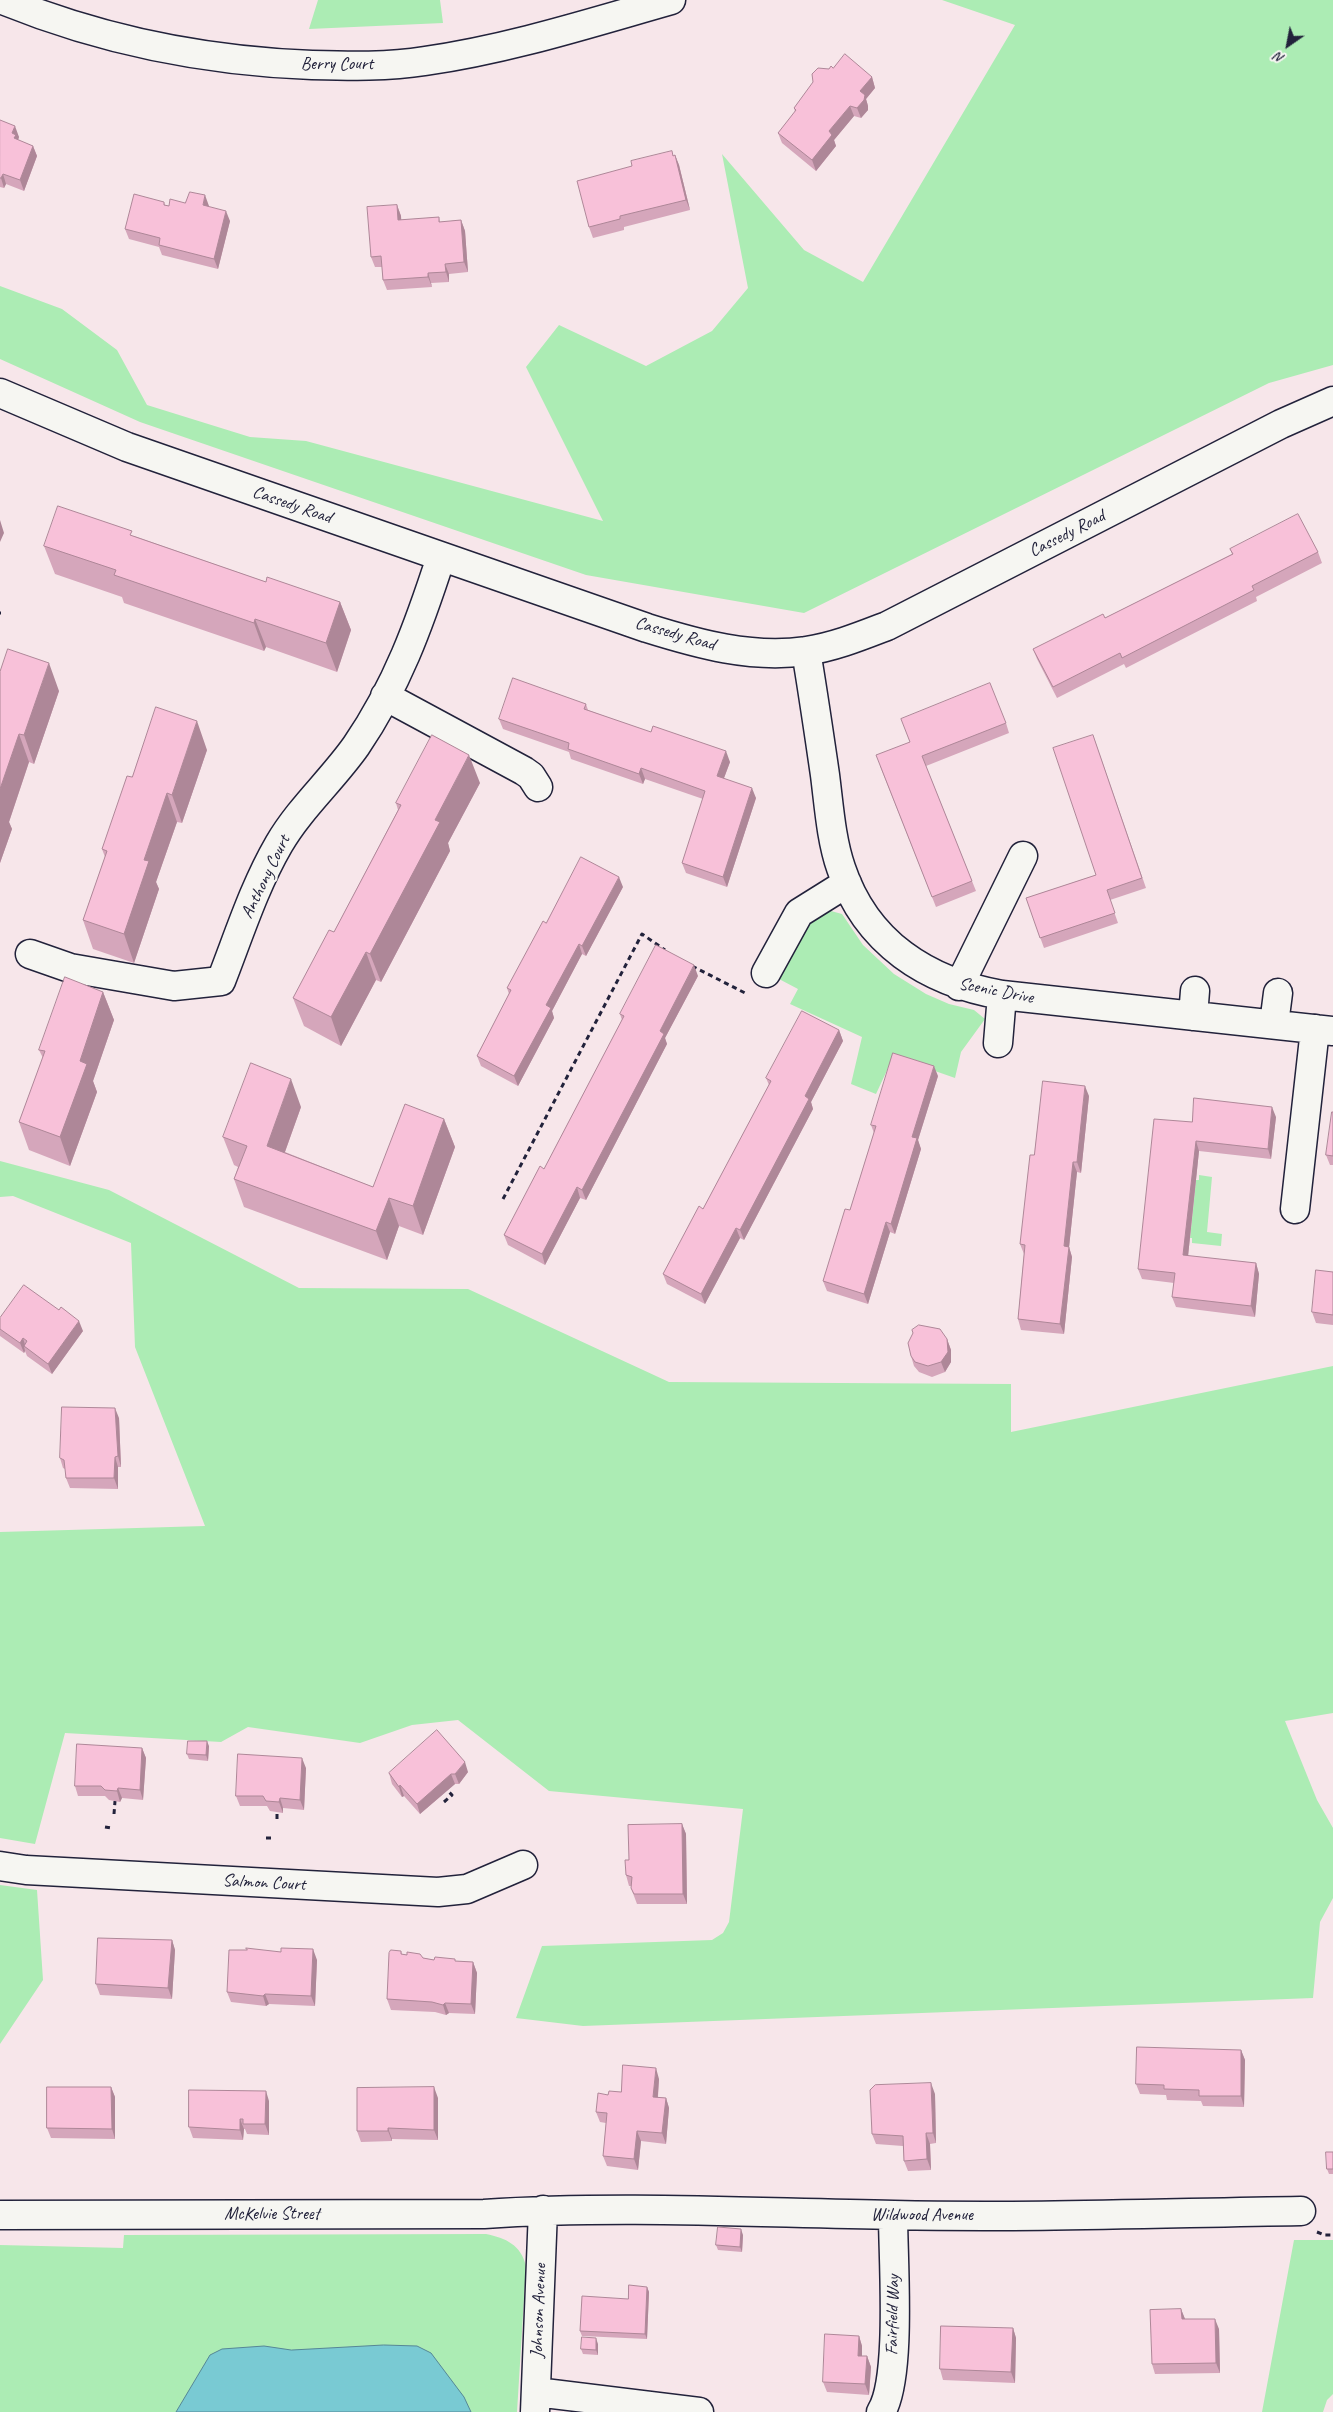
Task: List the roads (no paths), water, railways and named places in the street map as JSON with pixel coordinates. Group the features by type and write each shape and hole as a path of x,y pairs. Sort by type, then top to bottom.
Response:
{"street":[{"name":"Berry Court","path":"3,0 77,26 161,48 236,59 332,66 423,62 481,52 671,0"},
{"name":"Cassedy Road","path":"0,393 127,447 700,644 749,651 784,653 806,651 846,642 887,626 1281,424 1333,401"},
{"name":"Anthony Court","path":"30,954 70,968 174,986 221,981 260,881 279,844 305,808 355,747 405,660 441,556"},
{"name":"Scenic Drive","path":"806,651 831,823 847,883 863,912 887,942 922,969 959,986 1002,995 1194,1003 1274,1024 1324,1030"},
{"path":"385,696 524,771 531,776 538,787"},
{"path":"959,986 1022,856"},
{"path":"766,973 799,913 847,883"},
{"path":"1274,1024 1278,993"},
{"path":"998,1043 1002,995"},
{"path":"1295,1209 1324,1030"},
{"name":"Salmon Court","path":"0,1866 35,1870 438,1892 472,1888 523,1865"},
{"name":"Wildwood Avenue","path":"543,2210 619,2209 893,2215 1300,2211"},
{"name":"McKelvie Street","path":"0,2215 484,2214 543,2210"},
{"name":"Johnson Avenue","path":"535,2402 543,2210"},
{"name":"Fairfield Way","path":"881,2412 891,2382 894,2336 893,2215"},
{"path":"535,2402 699,2412"}],"water":[{"path":"384,2345 417,2346 431,2353 464,2397 471,2412 176,2412 210,2355 222,2349 264,2346 291,2350"}]}
